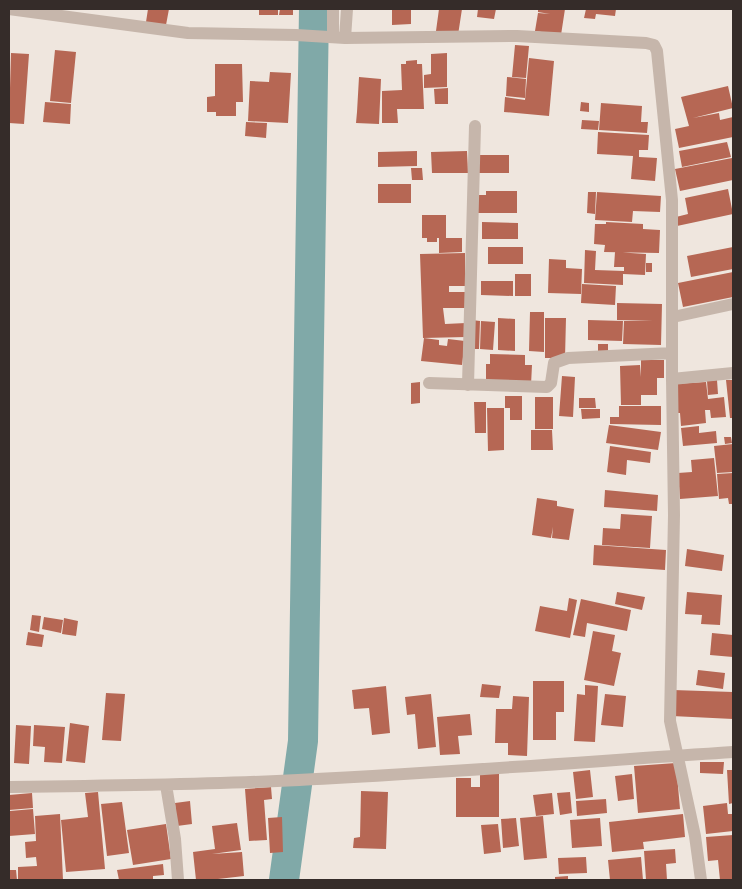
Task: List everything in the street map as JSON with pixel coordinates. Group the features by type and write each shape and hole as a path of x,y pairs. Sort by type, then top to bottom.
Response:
{"street":[{"path":"9,9 43,12 188,33 333,37 517,36 654,44 657,51 672,200 674,515 670,721 695,836 701,880"},
{"path":"333,9 333,37"},
{"path":"333,37 347,9"},
{"path":"468,385 474,126"},
{"path":"673,317 733,304"},
{"path":"429,383 547,387 551,383 554,363 568,358 672,354"},
{"path":"672,379 733,373"},
{"path":"9,787 166,785 321,779 733,752"},
{"path":"166,785 175,839 178,880"}],"building":[{"path":"148,9 169,9 166,25 146,22"},
{"path":"259,9 278,9 278,15 259,15"},
{"path":"280,9 293,9 293,15 279,15"},
{"path":"392,9 411,9 411,24 392,25"},
{"path":"439,9 462,9 458,35 436,31"},
{"path":"478,9 496,9 494,19 477,17"},
{"path":"538,9 565,9 561,35 535,31 538,13 550,14 538,12"},
{"path":"586,9 616,9 615,16 596,14 595,19 584,18"},
{"path":"515,45 529,46 526,78 512,77"},
{"path":"55,50 76,52 71,103 50,101"},
{"path":"11,53 29,54 24,124 9,123"},
{"path":"447,53 447,87 424,88 424,75 431,74 431,54"},
{"path":"529,58 554,61 549,116 504,112 505,97 525,100"},
{"path":"417,60 417,64 422,64 424,109 397,109 398,123 382,123 382,91 402,90 401,64 406,64 406,61"},
{"path":"215,64 242,64 243,102 236,102 236,116 216,116 216,112 207,112 207,97 215,96"},
{"path":"270,72 291,73 288,123 248,121 250,81 269,82"},
{"path":"359,77 381,79 379,124 356,123"},
{"path":"507,77 526,79 525,98 506,96"},
{"path":"728,86 733,108 693,118 719,113 720,120 733,117 733,137 679,148 675,129 689,126 681,97"},
{"path":"448,88 448,104 435,104 434,89"},
{"path":"45,102 71,104 70,124 43,122"},
{"path":"581,102 589,103 589,112 580,111"},
{"path":"601,103 642,106 641,122 648,122 647,133 599,130"},
{"path":"582,120 599,121 598,130 581,129"},
{"path":"246,122 267,123 266,138 245,136"},
{"path":"598,132 649,135 648,150 639,150 639,157 657,158 655,181 631,179 633,156 597,154"},
{"path":"727,142 731,157 682,167 679,151"},
{"path":"417,151 417,166 378,167 378,152"},
{"path":"467,151 468,173 432,173 431,152"},
{"path":"476,155 509,155 509,173 476,173"},
{"path":"732,158 733,180 680,191 675,169"},
{"path":"411,168 422,168 423,180 412,180"},
{"path":"378,184 411,184 411,203 378,203"},
{"path":"728,189 733,214 677,226 676,217 688,214 685,198"},
{"path":"486,191 517,191 517,213 477,213 477,195 486,195"},
{"path":"588,192 596,192 595,214 587,213"},
{"path":"597,192 661,196 660,212 633,211 632,222 595,220"},
{"path":"422,215 446,215 446,238 462,238 462,252 439,253 439,238 437,238 437,242 427,242 427,238 422,238"},
{"path":"482,222 518,223 518,239 482,239"},
{"path":"606,222 643,224 643,229 660,230 659,253 604,252 605,245 594,244 595,224 606,224"},
{"path":"488,247 523,247 523,264 488,264"},
{"path":"733,247 733,269 691,277 687,256"},
{"path":"585,250 596,251 595,270 624,271 624,267 614,267 615,252 646,254 645,275 623,274 623,285 584,283"},
{"path":"465,253 465,286 449,286 449,292 465,292 466,308 443,308 445,324 466,323 466,337 423,338 420,254"},
{"path":"549,259 566,260 566,268 582,269 581,294 548,293"},
{"path":"646,263 652,263 652,272 646,272"},
{"path":"733,272 733,297 683,307 678,283"},
{"path":"515,274 531,274 531,296 515,296"},
{"path":"481,281 513,281 513,296 481,295"},
{"path":"582,284 616,286 615,305 581,303"},
{"path":"617,303 662,304 661,345 623,344 624,321 653,321 617,320"},
{"path":"530,312 544,312 544,352 529,351"},
{"path":"498,318 515,319 515,351 498,350"},
{"path":"545,318 566,318 565,358 545,358"},
{"path":"472,320 480,321 479,349 470,349"},
{"path":"588,320 623,321 622,341 588,340"},
{"path":"481,321 495,322 493,350 480,349"},
{"path":"424,338 439,340 439,345 447,346 448,339 465,341 462,365 421,361"},
{"path":"598,344 608,344 608,353 598,352"},
{"path":"490,354 525,355 525,365 532,365 531,385 486,384 486,364 490,364"},
{"path":"641,360 664,360 664,378 657,378 657,395 641,395 641,405 621,405 620,366 640,365 641,377"},
{"path":"562,376 575,377 573,417 559,416"},
{"path":"717,380 718,394 708,395 707,381"},
{"path":"726,380 733,380 733,418 730,418"},
{"path":"420,382 420,403 411,404 411,383"},
{"path":"706,382 708,399 724,397 726,417 711,418 710,410 705,410 706,423 681,426 680,413 676,413 673,384"},
{"path":"505,396 522,396 522,420 510,420 510,408 505,408"},
{"path":"535,397 553,397 553,429 535,429"},
{"path":"579,398 595,398 596,408 579,408"},
{"path":"474,402 486,402 486,433 475,433"},
{"path":"619,406 661,406 661,425 610,424 610,417 619,417"},
{"path":"487,408 504,408 504,450 488,451"},
{"path":"581,409 600,409 600,418 582,419"},
{"path":"609,425 661,432 658,450 606,443"},
{"path":"699,426 699,433 716,431 717,443 683,446 681,428"},
{"path":"531,430 552,430 553,450 531,450"},
{"path":"724,437 731,437 732,443 725,444"},
{"path":"733,444 733,472 717,473 714,446"},
{"path":"610,446 651,452 650,463 627,460 626,475 607,472"},
{"path":"714,458 718,496 680,499 678,473 692,472 691,460"},
{"path":"733,473 733,504 729,504 728,498 719,499 717,474"},
{"path":"605,490 658,495 657,511 604,507"},
{"path":"537,498 557,501 557,506 574,509 569,540 552,538 553,527 551,538 532,535"},
{"path":"621,514 652,516 650,548 602,545 603,528 620,529"},
{"path":"594,545 666,550 665,570 593,565"},
{"path":"687,549 724,555 722,571 685,566"},
{"path":"617,592 645,597 642,610 615,604"},
{"path":"687,592 722,595 720,625 701,624 702,615 685,614"},
{"path":"569,598 577,600 570,638 535,631 540,606 567,611"},
{"path":"581,599 631,610 627,631 587,623 585,637 573,635"},
{"path":"32,615 41,616 39,632 30,630"},
{"path":"44,617 63,620 61,633 42,629"},
{"path":"64,618 78,621 76,636 62,634"},
{"path":"593,631 615,635 612,651 621,653 614,686 584,680"},
{"path":"28,632 44,635 42,647 26,645"},
{"path":"712,633 733,635 733,657 710,655"},
{"path":"698,670 725,673 723,689 696,685"},
{"path":"533,681 564,681 564,712 556,712 556,740 533,740"},
{"path":"482,684 501,686 499,698 480,697"},
{"path":"585,685 598,686 595,742 574,741 577,694 585,695"},
{"path":"386,686 390,733 372,735 369,708 354,709 352,690"},
{"path":"673,690 733,692 733,719 672,716"},
{"path":"106,693 125,694 121,741 102,740"},
{"path":"431,694 436,747 418,749 415,714 407,715 405,697"},
{"path":"605,694 626,696 623,727 601,725"},
{"path":"513,696 529,697 527,756 508,755 508,743 495,743 496,709 512,709"},
{"path":"470,714 472,735 458,736 460,754 440,755 437,717"},
{"path":"70,723 89,726 85,763 66,761"},
{"path":"16,725 31,726 29,764 14,763"},
{"path":"34,725 65,727 62,763 44,762 45,747 33,746"},
{"path":"700,762 724,762 723,774 700,773"},
{"path":"676,763 680,809 638,813 634,766"},
{"path":"590,770 593,797 576,799 573,772"},
{"path":"727,770 733,770 733,803 729,804"},
{"path":"480,774 499,774 499,817 456,817 456,778 471,778 471,787 480,787"},
{"path":"632,774 634,799 618,801 615,776"},
{"path":"271,787 272,799 264,800 267,840 249,841 245,789"},
{"path":"361,791 388,792 386,849 353,848 354,838 360,837"},
{"path":"98,792 105,869 66,872 61,820 88,817 85,793"},
{"path":"570,792 572,813 560,815 557,793"},
{"path":"32,793 33,808 9,810 9,795"},
{"path":"552,793 554,814 536,816 533,795"},
{"path":"606,799 607,813 577,816 576,801"},
{"path":"190,801 192,824 177,826 175,803"},
{"path":"122,802 129,853 107,856 101,804"},
{"path":"727,803 728,814 733,814 733,831 706,834 703,806"},
{"path":"33,809 35,834 9,836 10,811"},
{"path":"60,814 63,880 18,880 18,867 37,866 36,857 26,858 25,842 36,841 35,816"},
{"path":"683,814 685,837 643,842 644,849 612,852 609,822"},
{"path":"543,816 547,858 524,860 520,818"},
{"path":"282,817 283,852 270,853 268,818"},
{"path":"516,818 519,846 503,848 501,819"},
{"path":"600,818 602,846 572,848 570,820"},
{"path":"237,823 241,850 212,854 242,852 244,876 218,880 196,880 193,852 215,849 212,826"},
{"path":"166,824 171,859 133,865 127,830"},
{"path":"498,824 501,852 484,854 481,825"},
{"path":"733,835 733,880 720,880 718,860 708,861 706,837"},
{"path":"675,849 676,863 666,864 667,880 646,880 644,851"},
{"path":"586,857 587,873 559,874 558,858"},
{"path":"641,857 643,880 610,880 608,860"},
{"path":"163,864 164,875 153,876 153,880 119,880 117,870"},
{"path":"9,870 16,870 17,880 9,880"},
{"path":"568,876 568,880 555,880 555,877"}],"waterway":[{"path":"284,880 303,741 314,9"}]}
